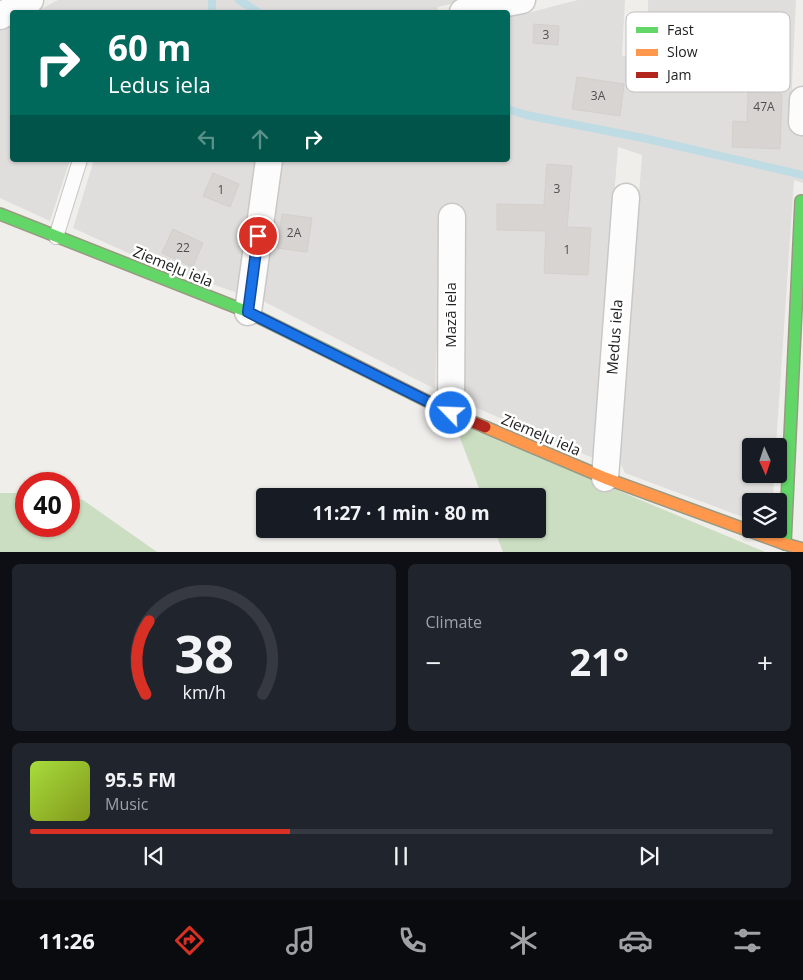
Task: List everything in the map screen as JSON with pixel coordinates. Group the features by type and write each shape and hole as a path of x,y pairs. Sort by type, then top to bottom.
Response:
{"street":[{"path":"11,10 30,0"},
{"path":"473,10 522,0"},
{"path":"248,312 269,162"},
{"name":"Medus iela","path":"605,478 626,196"},
{"path":"785,544 800,201"},
{"name":"Ziemeļu iela","path":"0,214 248,312 451,413 605,478 803,549"},
{"name":"Mazā iela","path":"451,413 452,217"}],"lane":[{"path":"56,237 79,162"}],"shaded area":[{"path":"58,0 467,0 438,7 437,10 39,10"},
{"path":"578,0 625,0 622,56 626,56 626,92 790,92 790,12 648,12 648,0 796,0 791,106 803,107 803,183 794,180 777,438 742,438 742,483 774,483 773,493 742,493 742,517 625,473 619,460 642,155 618,147 593,458 463,402 462,212 442,207 435,389 257,298 274,162 510,162 510,17"},
{"path":"10,26 10,162 69,162 50,221 0,198 0,31"},
{"path":"93,162 258,162 238,293 150,263 73,228"}],"green space":[{"path":"454,422 765,552 503,552 498,538 546,538 546,488 479,488"},
{"path":"0,493 15,493 15,537 80,537 80,499 157,552 0,552"}],"building":[{"path":"534,24 559,26 558,45 533,43"},
{"path":"577,77 624,84 620,116 572,109"},
{"path":"748,92 782,94 780,149 732,147 733,121 747,122"},
{"path":"547,164 572,166 567,227 591,228 588,275 544,273 546,231 497,230 497,204 544,205"},
{"path":"213,173 239,184 230,207 203,196"},
{"path":"282,214 312,218 307,252 277,248"},
{"path":"173,229 203,243 193,267 162,253"}],"waterway":[{"path":"212,0 212,10"},
{"path":"239,0 255,10"},
{"path":"510,110 526,115 643,138 803,175"}],"traffic: fast":[{"path":"785,544 801,201"},
{"path":"0,214 248,312 347,361"}],"traffic: slow":[{"path":"485,427 605,478 803,549"}],"traffic: jam":[{"path":"347,361 451,413 485,427"}],"route":[{"path":"258,236 248,312 451,413"}]}
